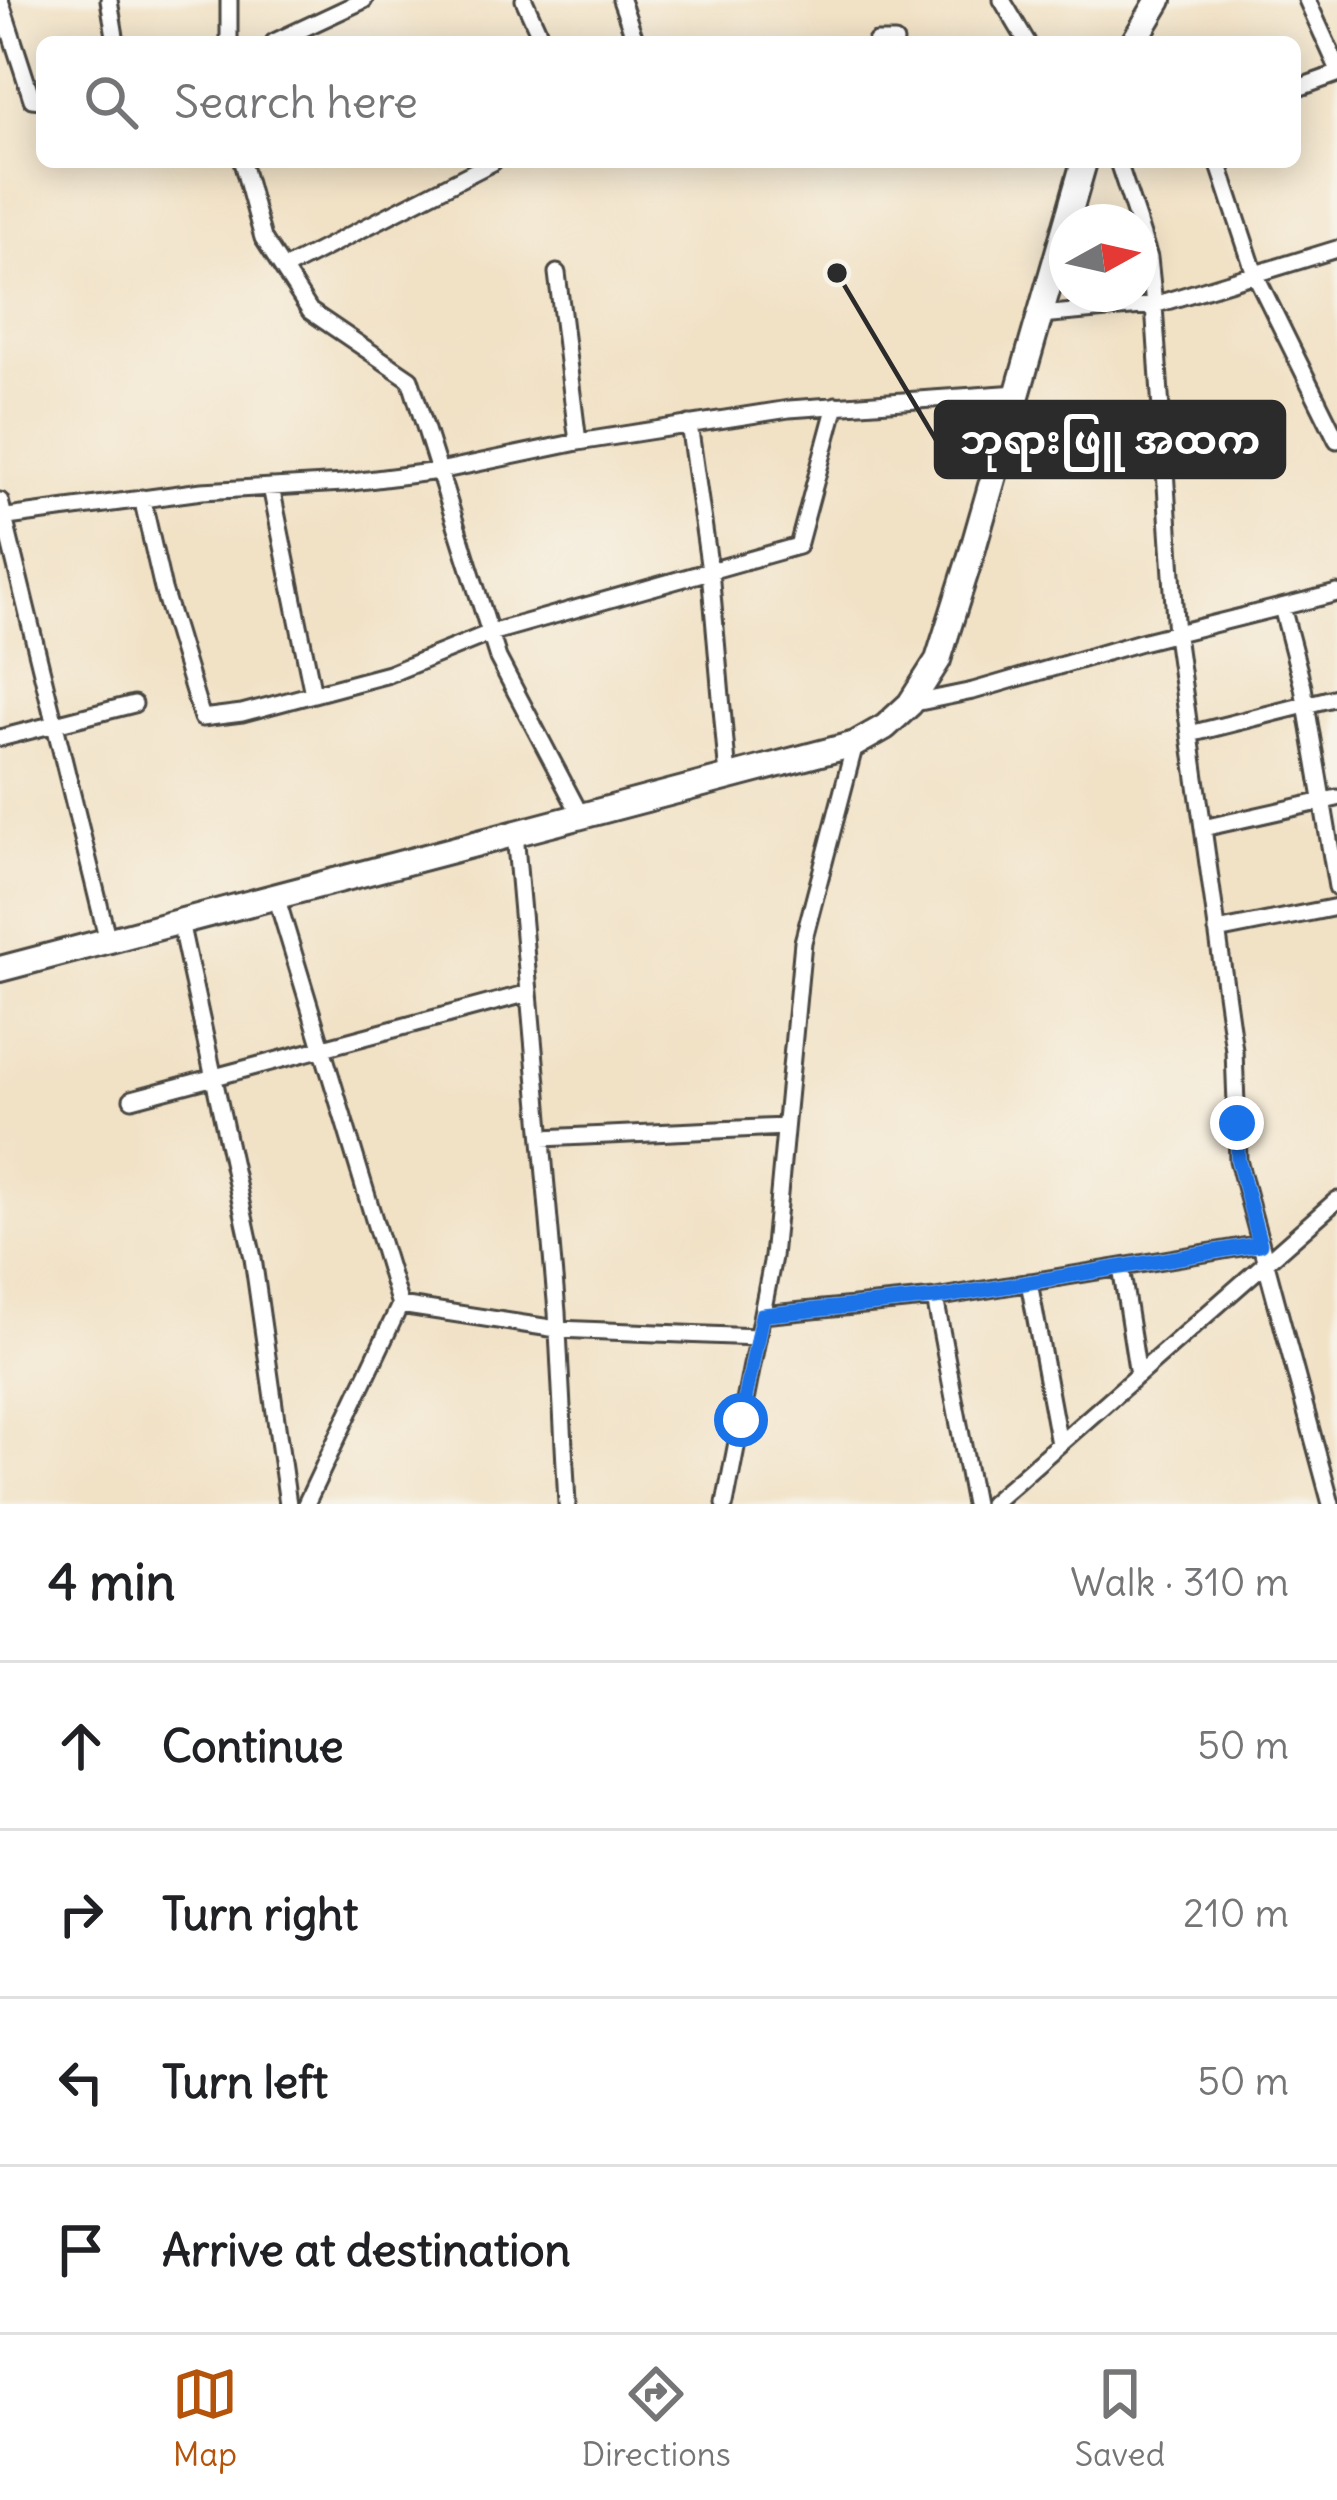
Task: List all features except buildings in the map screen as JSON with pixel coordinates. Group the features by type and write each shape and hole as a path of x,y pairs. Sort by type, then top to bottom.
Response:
{"highway":[{"path":"1138,36 1160,0"},
{"path":"0,969 855,744 885,727 910,704 938,659 1082,168"}],"street":[{"path":"0,0 32,99 36,99"},
{"path":"110,0 115,36"},
{"path":"229,0 229,36"},
{"path":"287,36 364,0"},
{"path":"524,0 540,36"},
{"path":"621,0 634,36"},
{"path":"1002,0 1023,36"},
{"path":"1301,86 1337,70 1307,0"},
{"path":"244,168 263,238 310,311 410,379 498,658 581,816"},
{"path":"284,269 482,168"},
{"path":"1120,168 1132,204"},
{"path":"1220,168 1255,274 1337,440"},
{"path":"1157,303 1337,250"},
{"path":"557,273 578,442"},
{"path":"1040,315 1071,312"},
{"path":"1155,312 1176,634 1234,1050 1238,1160 1331,1504"},
{"path":"108,941 2,512 344,484 689,424 836,405 1018,393"},
{"path":"142,498 163,590 202,718 242,713 389,674 490,633 798,546 836,405"},
{"path":"689,424 710,571 728,777"},
{"path":"271,487 314,694"},
{"path":"910,704 1337,592"},
{"path":"1282,607 1329,800 1337,887"},
{"path":"1190,734 1337,697"},
{"path":"0,738 134,704"},
{"path":"725,1504 773,1257 803,942 855,744"},
{"path":"1203,828 1329,800"},
{"path":"515,833 567,1504"},
{"path":"276,896 400,1305 305,1504"},
{"path":"1217,931 1337,907"},
{"path":"180,922 253,1258 288,1504"},
{"path":"132,1099 529,993"},
{"path":"542,1138 785,1127"},
{"path":"991,1504 1337,1200"},
{"path":"762,1315 935,1298 1260,1244"},
{"path":"1121,1267 1138,1376"},
{"path":"1029,1282 1059,1444"},
{"path":"935,1298 974,1504"},
{"path":"400,1305 557,1329 757,1337"}],"place":[{"name":"ဘုရားဖြူ အထက","path":"837,273"}],"route":[{"path":"741,1420 762,1315 935,1298 1260,1244 1238,1160 1237,1123"}]}
